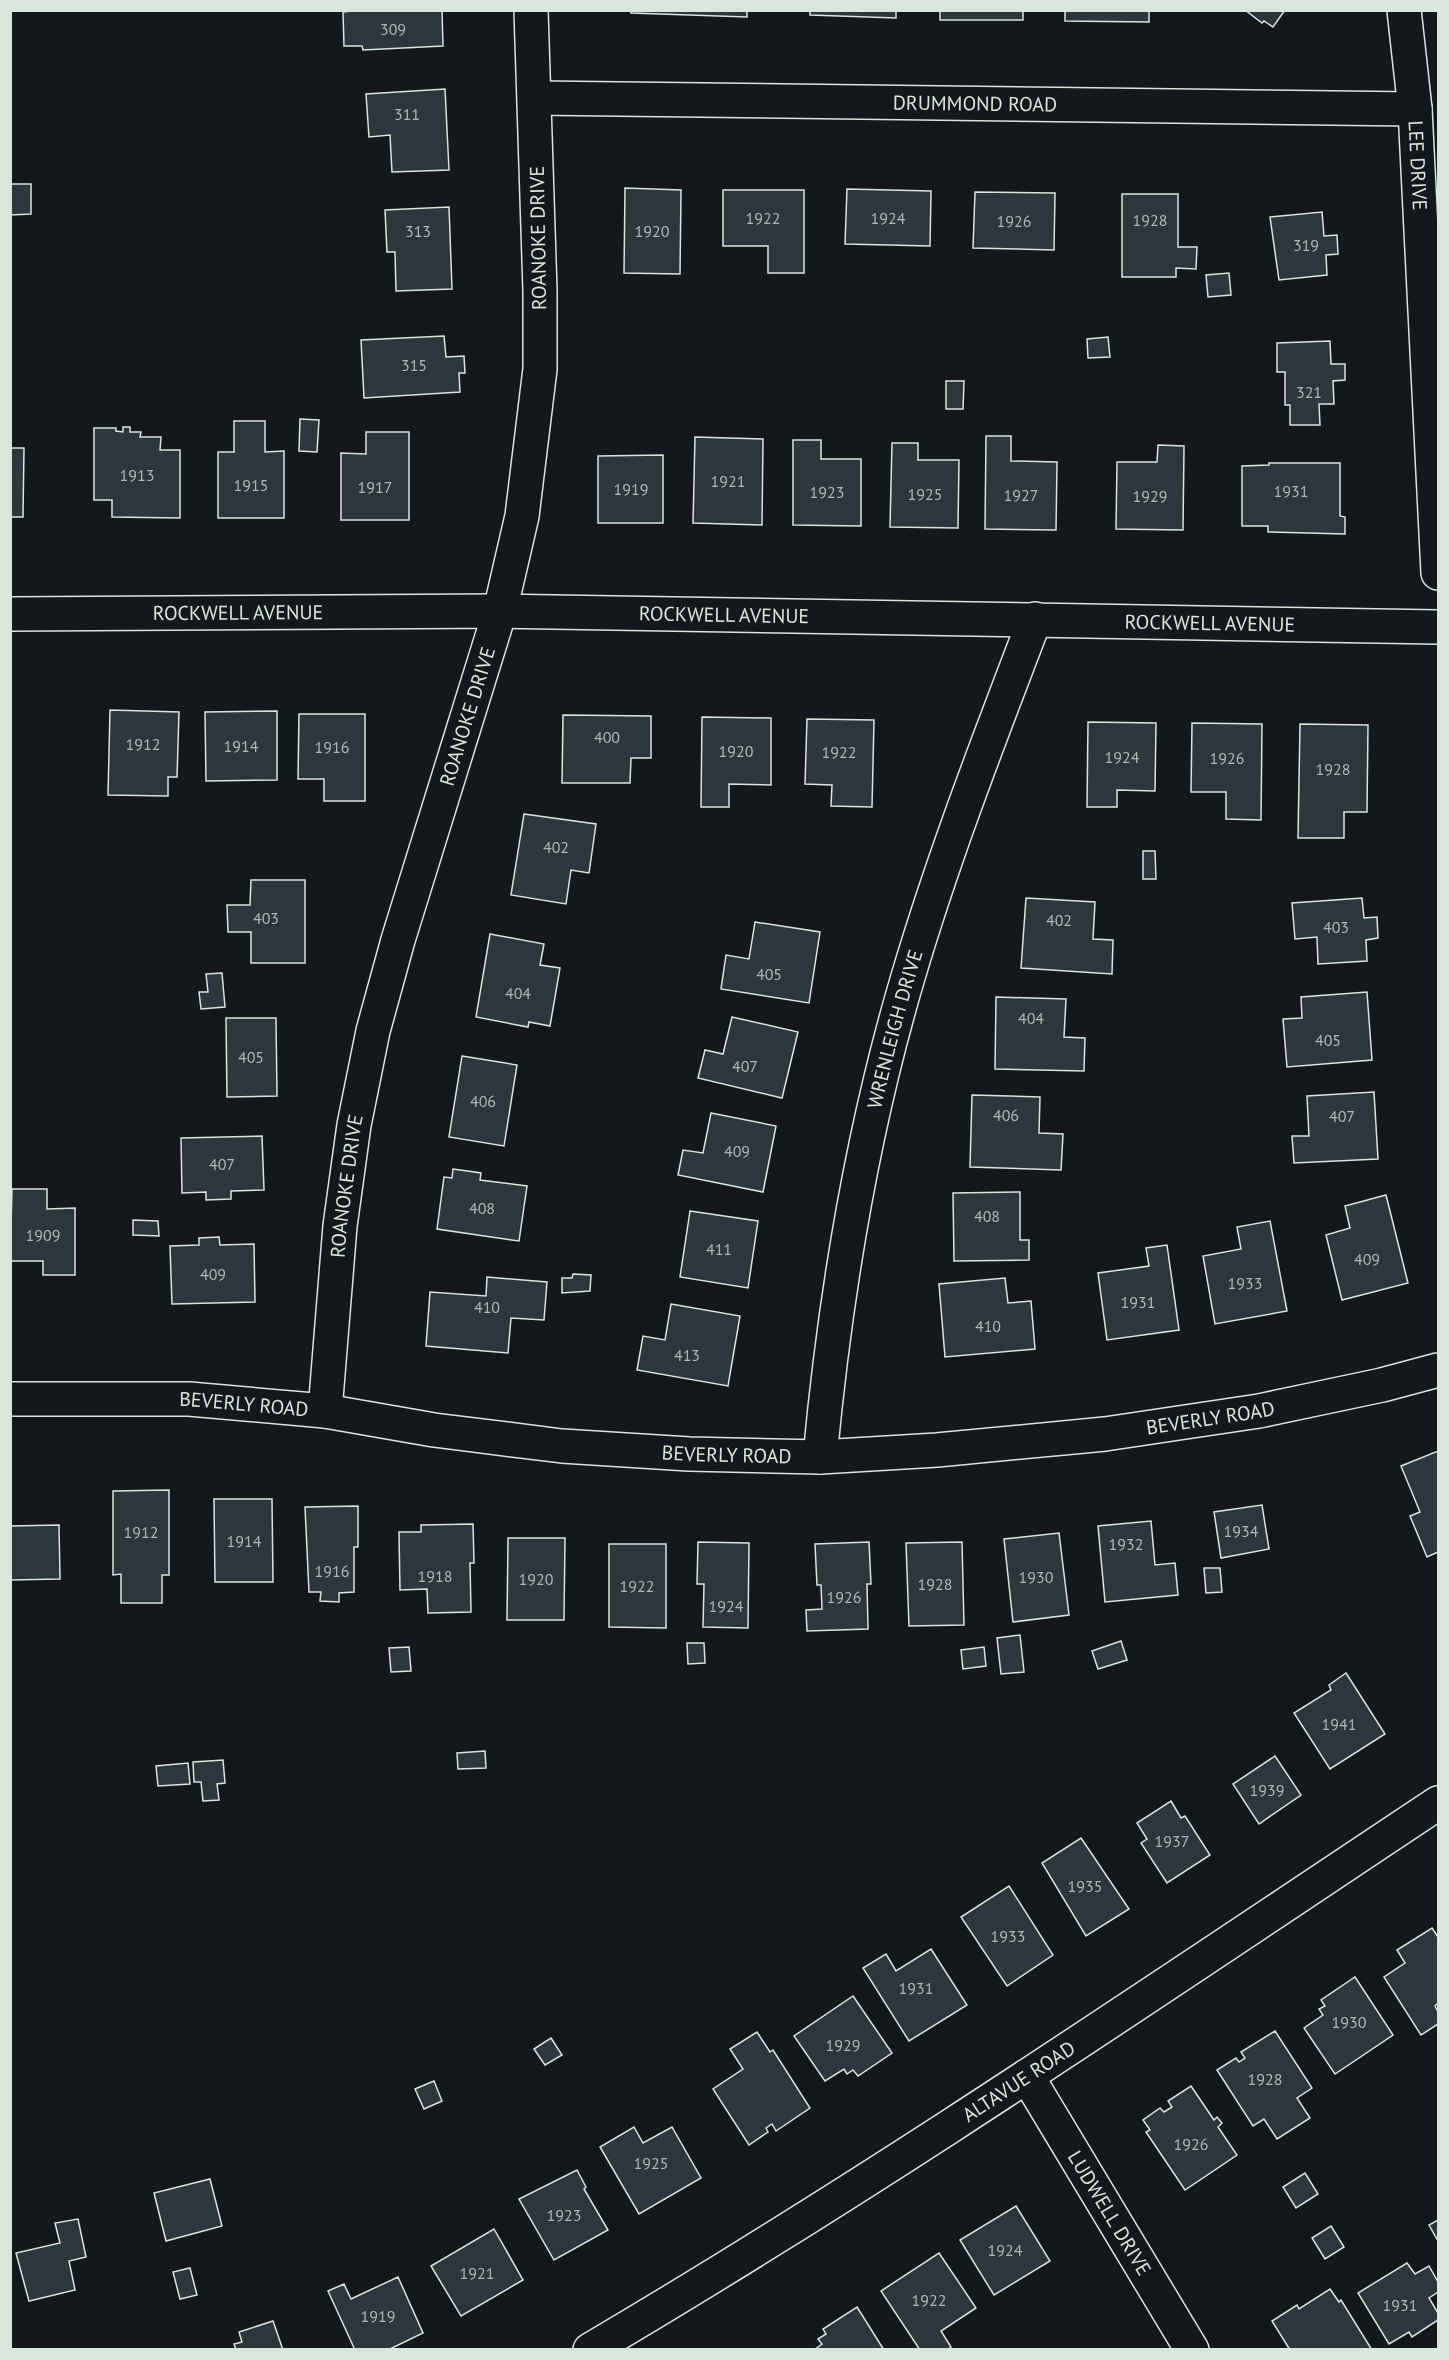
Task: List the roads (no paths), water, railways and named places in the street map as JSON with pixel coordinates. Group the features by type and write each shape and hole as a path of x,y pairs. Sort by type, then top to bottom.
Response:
{"street":[{"name":"ROANOKE DRIVE","path":"325,1411 340,1226 354,1125 373,1031 398,940 500,611 522,516 540,369 540,291 531,10"},
{"name":"LEE DRIVE","path":"1404,10 1415,109 1438,573"},
{"name":"DRUMMOND ROAD","path":"535,98 1415,109"},
{"name":"ROCKWELL AVENUE","path":"10,614 500,611 1438,627"},
{"name":"WRENLEIGH DRIVE","path":"820,1457 830,1355 875,1105 908,978 955,827 1035,619"},
{"name":"BEVERLY ROAD","path":"10,1399 189,1399 325,1411 434,1430 562,1446 689,1454 820,1457 937,1450 1105,1434 1259,1412 1438,1370"},
{"name":"ALTAVUE ROAD","path":"590,2349 733,2265 1027,2076 1438,1803"},
{"name":"LUDWELL DRIVE","path":"1027,2076 1192,2349"}]}
